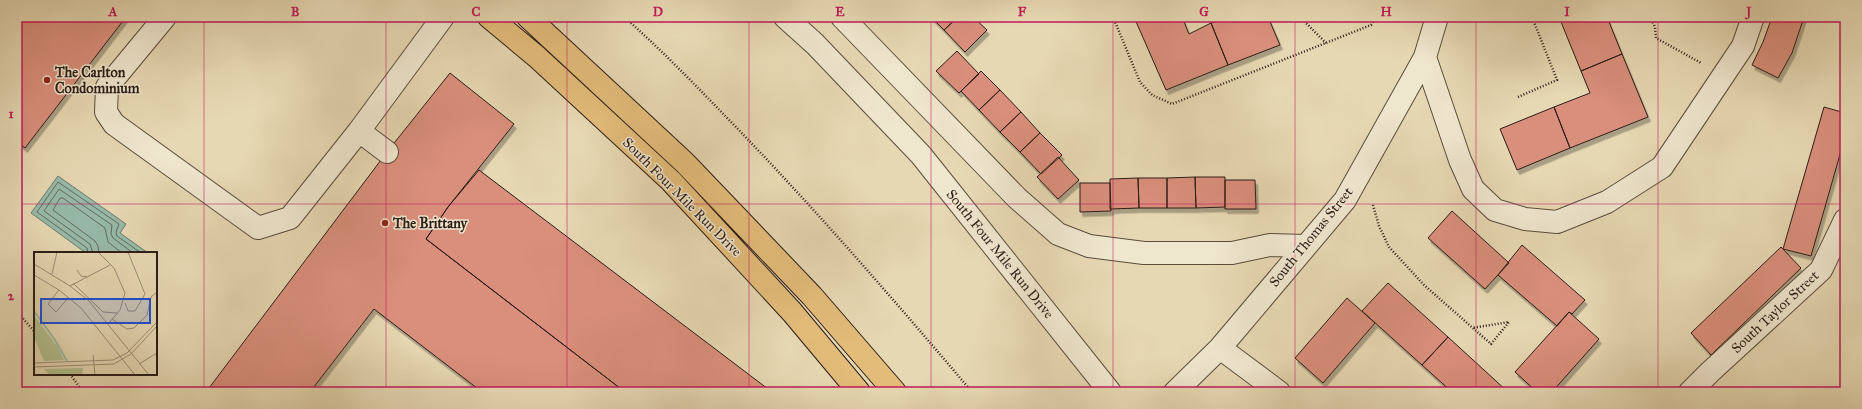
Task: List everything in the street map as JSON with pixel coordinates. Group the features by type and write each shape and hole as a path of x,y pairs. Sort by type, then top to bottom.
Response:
{"main road":[{"name":"South Four Mile Run Drive","path":"489,17 538,57 671,181 792,312 859,392"},
{"name":"South Four Mile Run Drive","path":"528,17 686,163 812,296 895,392"}],"street":[{"path":"165,17 107,87 106,112 114,124 258,228 290,218 359,131 443,17"},
{"name":"South Four Mile Run Drive","path":"786,17 815,44 921,155 1110,392"},
{"path":"842,17 1017,198 1058,234 1089,246 1144,254 1232,252 1270,246 1306,246"},
{"name":"South Thomas Street","path":"1175,392 1220,348 1345,200 1425,57 1437,17"},
{"path":"1425,57 1460,160 1473,189 1495,210 1525,219 1556,222 1607,202 1662,167 1743,46 1753,17"},
{"path":"359,131 387,152"},
{"name":"South Taylor Street","path":"1690,392 1821,270 1845,220"},
{"path":"1220,348 1280,392"}],"path":[{"path":"624,17 659,47 776,169 894,298 972,392"},
{"path":"1113,17 1140,82 1152,95 1172,104 1371,25 1376,17"},
{"path":"1300,17 1326,43"},
{"path":"1518,98 1557,80 1532,17"},
{"path":"1650,17 1655,27 1656,38 1723,76"},
{"path":"1373,205 1379,226 1389,247 1424,285 1472,328 1491,344 1508,322 1472,328"},
{"path":"17,312 34,331"},
{"path":"71,375 83,392"}],"water":[{"path":"58,176 126,224 120,233 147,252 85,252 31,213"}],"building":[{"name":"The Carlton Condominium","path":"17,17 126,17 25,148 20,144 17,148"},
{"path":"931,17 958,17 944,30"},
{"path":"958,17 973,17 987,30 965,52 944,30"},
{"path":"1134,17 1182,17 1189,34 1211,23 1228,65 1166,90"},
{"path":"1227,17 1268,17 1280,45 1228,65 1211,23"},
{"path":"1559,17 1607,17 1622,54 1581,71"},
{"path":"1772,17 1804,17 1792,53 1778,78 1752,65 1763,42"},
{"path":"957,51 979,74 959,93 936,71"},
{"path":"1622,54 1648,117 1570,148 1554,107 1590,93 1581,71"},
{"path":"981,71 1000,90 979,110 961,91"},
{"name":"The Brittany","path":"450,73 514,124 448,207 426,239 625,392 482,392 374,309 310,392 206,392 387,152"},
{"path":"1000,90 1021,112 1000,132 979,110"},
{"path":"1554,107 1570,148 1517,170 1500,129"},
{"path":"1824,107 1845,113 1845,137 1811,256 1783,249"},
{"path":"1021,112 1040,133 1020,152 1000,132"},
{"path":"1040,133 1062,155 1041,174 1020,152"},
{"path":"1058,157 1079,180 1058,199 1037,177"},
{"path":"479,170 772,392 625,392 426,239 448,207"},
{"path":"1195,177 1196,208 1167,208 1167,178"},
{"path":"1195,177 1225,177 1225,207 1196,208"},
{"path":"1138,178 1139,208 1110,209 1110,179"},
{"path":"1138,178 1167,178 1167,208 1139,208"},
{"path":"1225,180 1255,180 1256,209 1225,209"},
{"path":"1080,183 1110,183 1111,211 1080,212"},
{"path":"1452,211 1509,263 1485,289 1428,238"},
{"path":"1522,245 1585,300 1572,314 1569,312 1557,326 1498,275"},
{"path":"1781,247 1801,268 1711,355 1691,333"},
{"path":"1388,283 1448,337 1422,365 1362,311"},
{"path":"1347,298 1375,323 1323,383 1295,358"},
{"path":"1569,312 1599,339 1552,392 1537,392 1515,372"},
{"path":"1448,337 1508,392 1452,392 1422,365"},
{"path":"1845,385 1845,392 1838,392"}],"waterway":[{"path":"17,387 21,392"}],"place":[{"name":"The Carlton Condominium","path":"47,80"},
{"name":"The Brittany","path":"385,223"}]}
